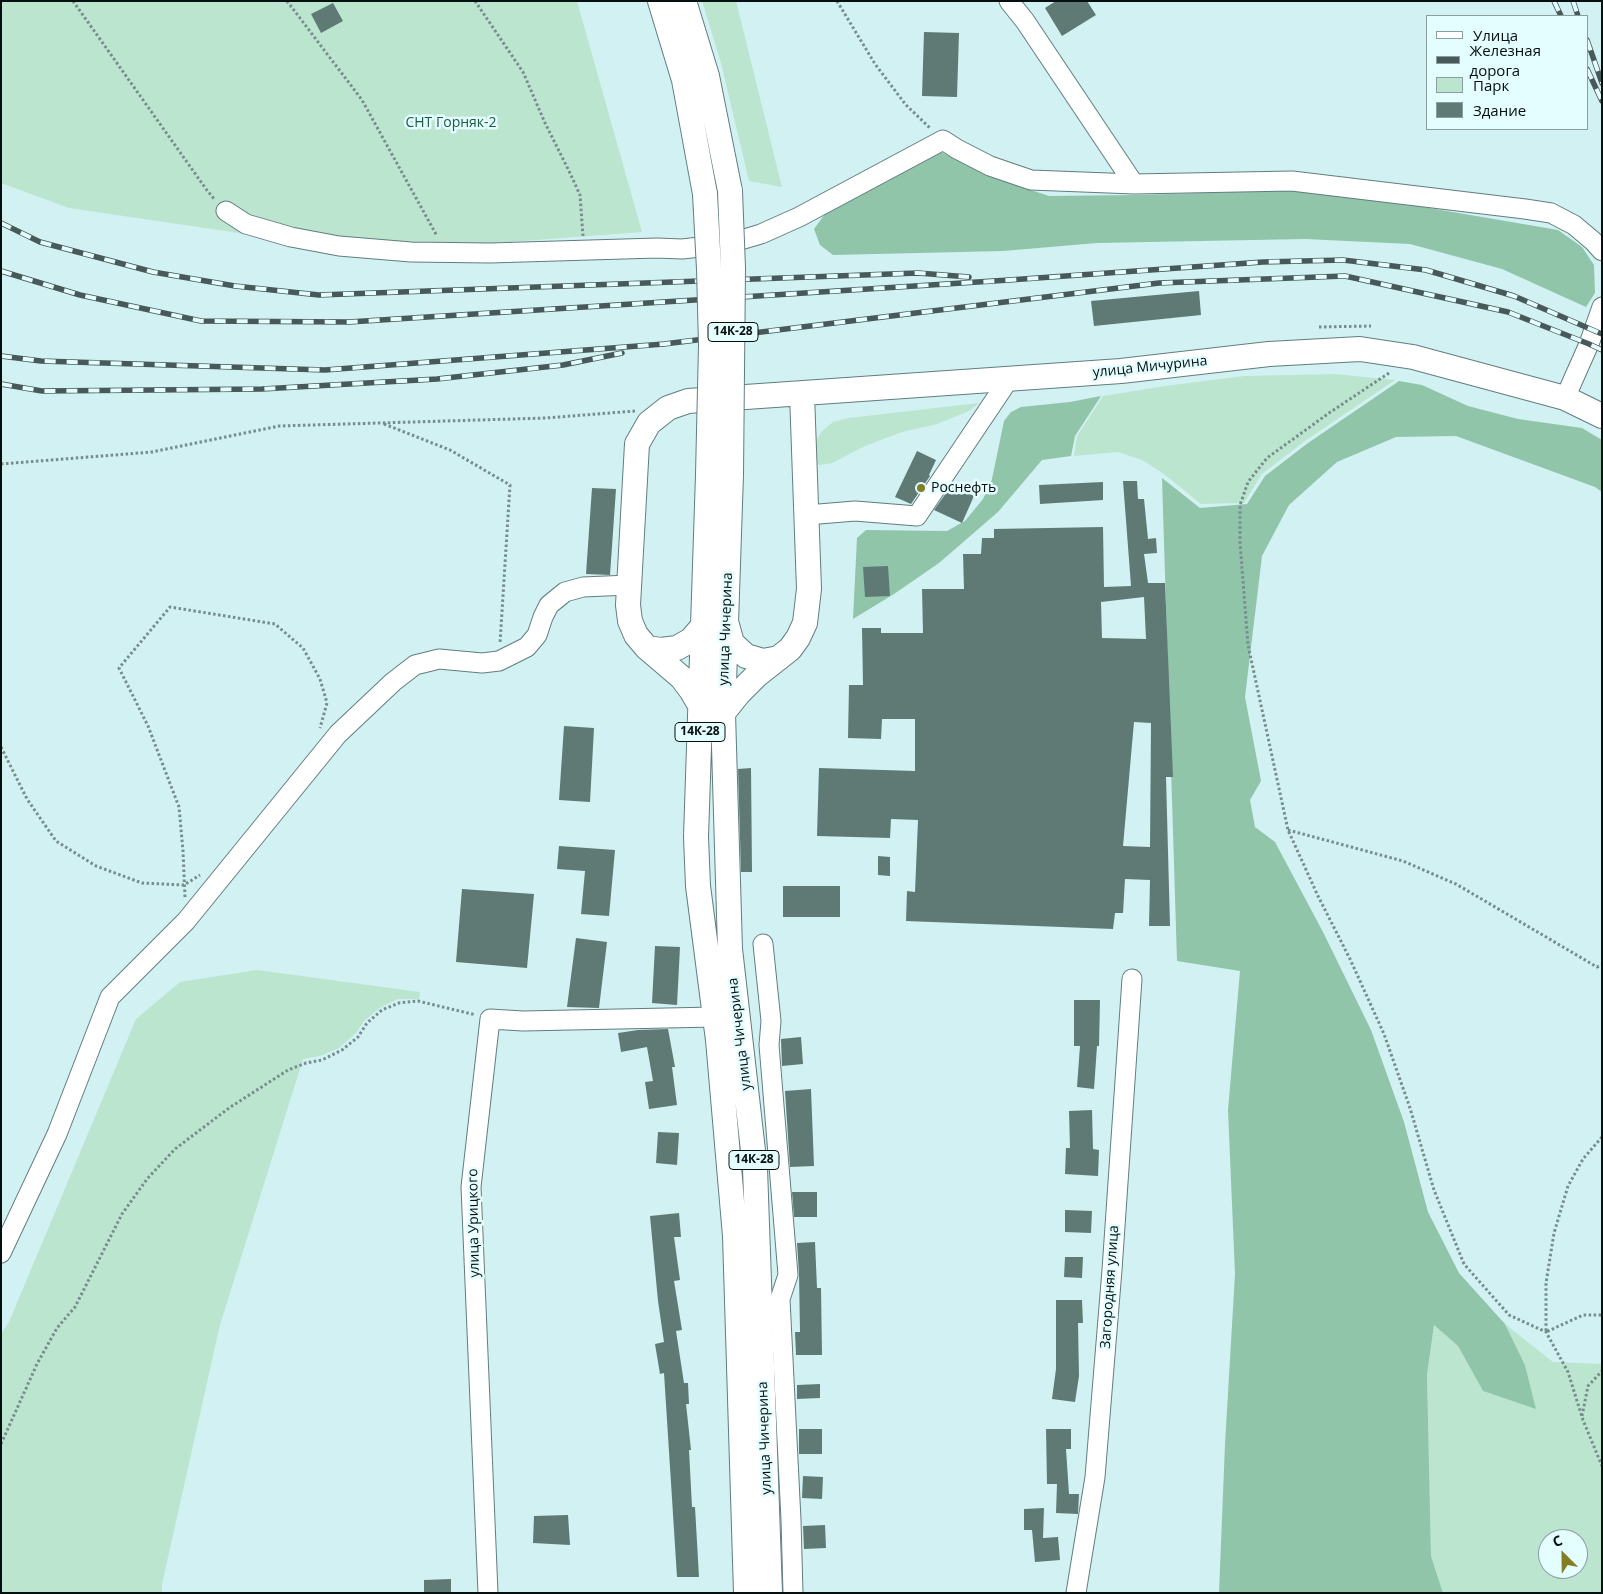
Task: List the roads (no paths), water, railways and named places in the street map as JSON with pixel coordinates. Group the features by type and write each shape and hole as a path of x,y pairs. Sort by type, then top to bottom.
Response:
{"main road":[{"name":"улица Чичерина","path":"660,1 684,80 705,194 711,345 702,626 712,710 730,950 755,1168 770,1593"},
{"name":"улица Чичерина","path":"684,1 707,76 730,191 733,268 727,623 712,710 696,837 698,886 715,1017 735,1236 746,1593"},
{"name":"улица Мичурина","path":"629,585 637,444 649,423 678,404 1121,371 1269,354 1360,349 1413,357 1565,398 1602,416"},
{"path":"629,585 628,605 630,621 636,635 647,648 682,678 691,690 712,710 739,693 794,643 805,623 809,589 802,394"},
{"path":"727,623 732,643 746,656 763,661 779,658"},
{"path":"647,648 661,650 677,648 691,640 702,626"}],"street":[{"path":"1009,1 1025,21 1134,184"},
{"path":"226,211 246,224 291,237 339,246 411,252 490,253 657,248 682,249 727,244 761,234 799,217 943,140 990,166 1031,180 1134,184 1292,181 1526,209 1551,214 1574,225 1602,251"},
{"path":"1565,398 1589,344 1602,307"},
{"path":"807,515 856,511 917,516 1009,379"},
{"path":"1,1253 57,1134 110,997 186,921 338,734 393,682 415,665 439,659 482,663 499,661 527,647 537,636 549,605 565,592 583,587 629,585"},
{"path":"763,944 771,1021 769,1045 788,1275 780,1299 793,1593"},
{"name":"Загородняя улица","path":"1076,1593 1095,1477 1112,1270 1132,980"},
{"name":"улица Урицкого","path":"488,1593 470,1188 490,1019 523,1021 715,1017"}],"railway":[{"path":"1554,1 1561,15"},
{"path":"1573,1 1578,15"},
{"path":"1588,43 1602,83"},
{"path":"1588,71 1602,101"},
{"path":"1,223 40,242 153,272 235,286 319,295 918,273 969,277"},
{"path":"1,271 80,295 201,321 349,322 1263,262 1343,260 1426,270 1514,296 1602,334"},
{"path":"1,356 41,361 325,370 664,344 1159,283 1345,276 1508,312 1602,350"},
{"path":"1,384 42,391 262,389 437,379 563,365 622,353"}],"place":[{"name":"Роснефть","path":"921,488"}],"park label":[{"name":"СНТ Горняк-2","path":"451,123"}]}
